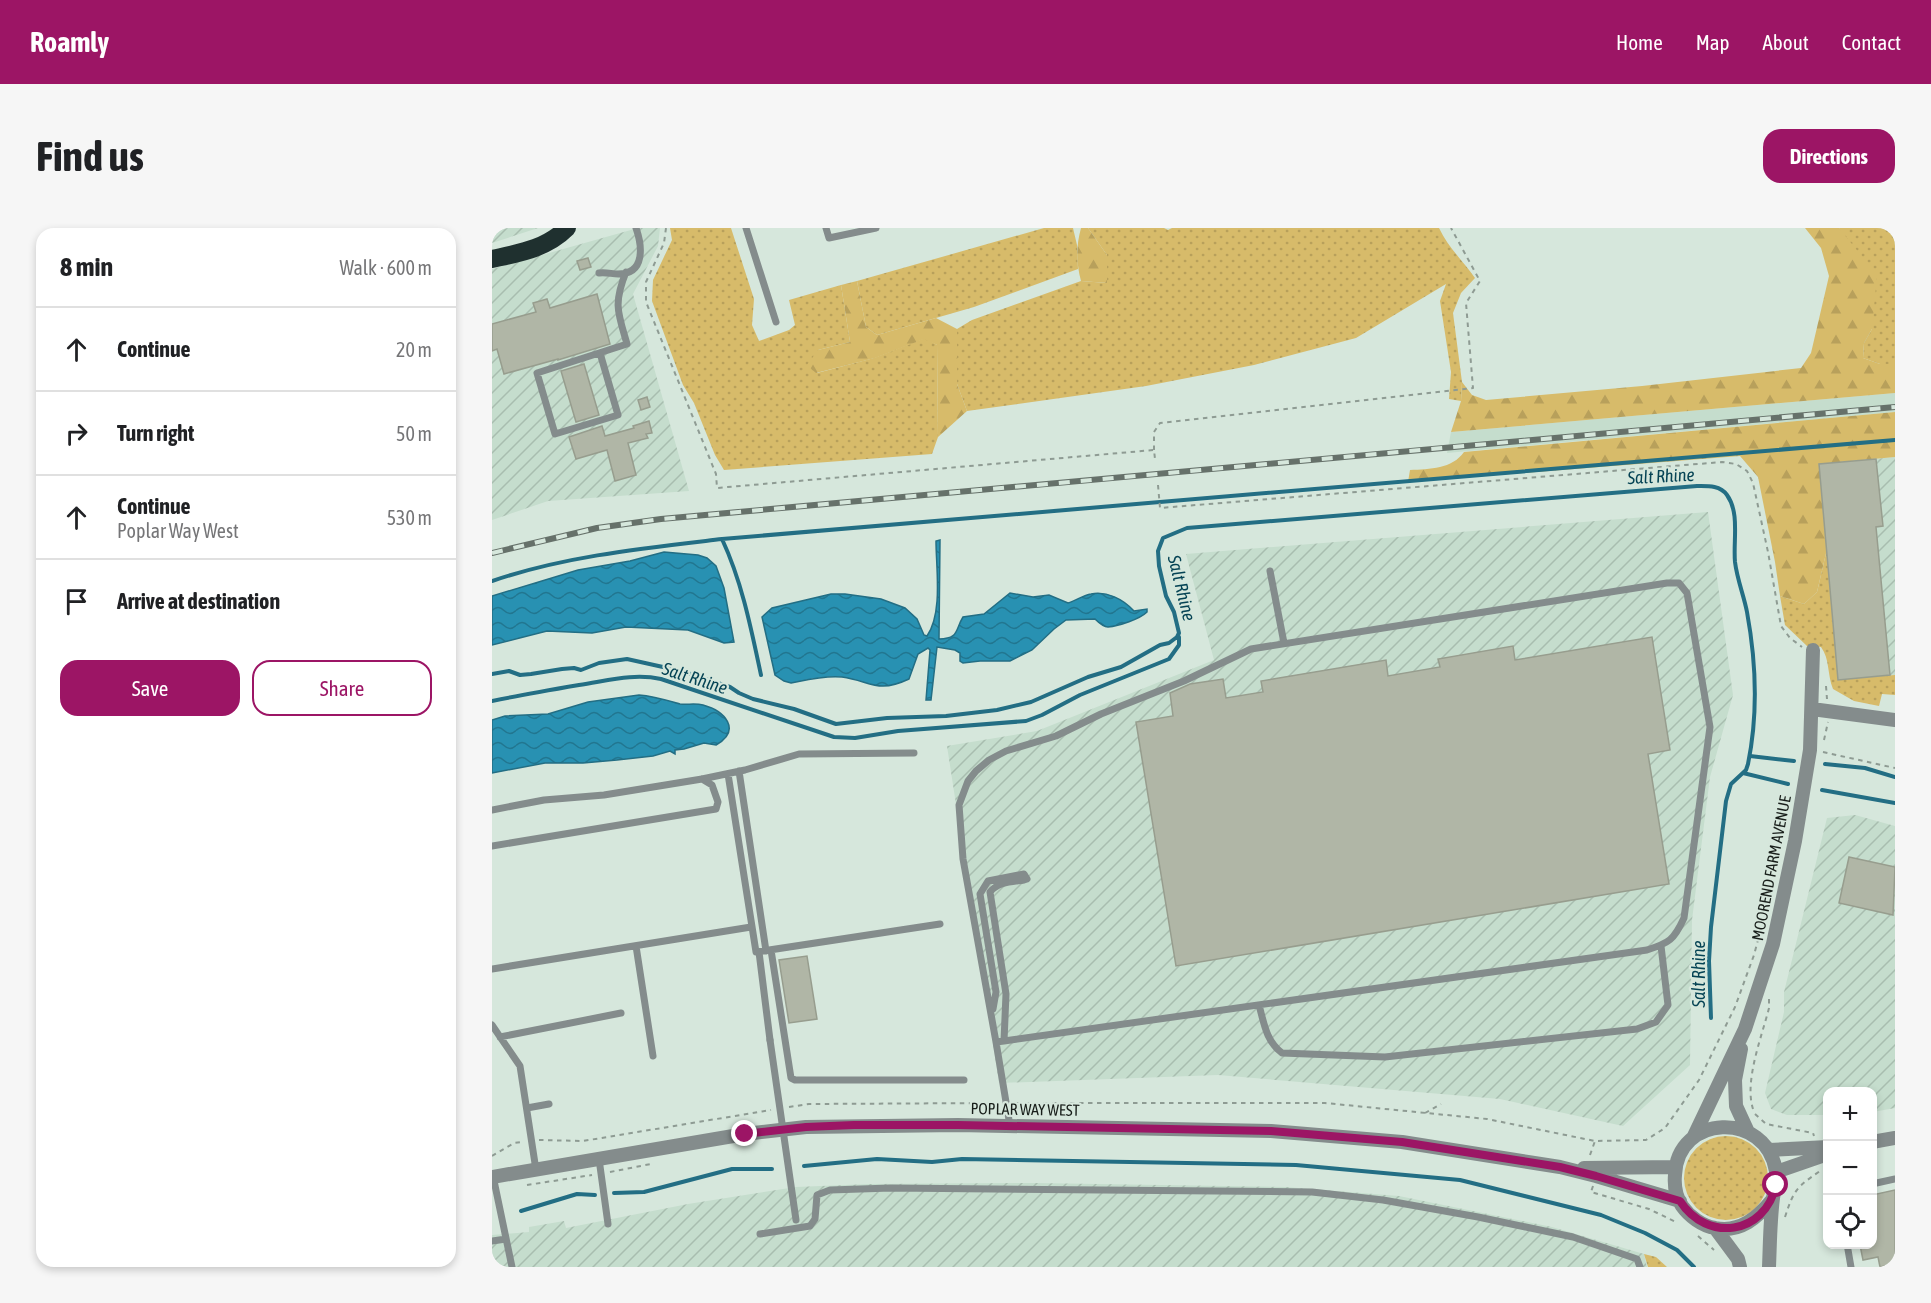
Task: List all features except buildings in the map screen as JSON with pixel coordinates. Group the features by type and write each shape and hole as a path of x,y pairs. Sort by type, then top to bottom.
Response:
{"highway":[{"path":"492,259 534,249 551,241 567,228"}],"street":[{"name":"MOOREND FARM AVENUE","path":"1693,1138 1745,1029 1773,944 1805,785 1812,710 1813,650"},
{"path":"1812,710 1895,720"},
{"name":"MOOREND FARM AVENUE","path":"1745,1029 1736,1080 1736,1106 1748,1132"},
{"name":"POPLAR WAY WEST","path":"493,1176 745,1134 806,1127 1010,1126 1271,1131 1402,1142 1592,1172 1680,1201"},
{"path":"1769,1267 1776,1172 1769,1150 1748,1132 1738,1128 1720,1127 1708,1129 1693,1138 1682,1150 1675,1167 1674,1185 1686,1211 1700,1222 1715,1228 1737,1228 1757,1218 1773,1199"},
{"path":"1877,1141 1895,1138"},
{"path":"1769,1150 1822,1152"},
{"path":"1776,1172 1822,1152"},
{"name":"POPLAR WAY WEST","path":"1592,1172 1675,1167"},
{"path":"1715,1228 1738,1259 1740,1267"}],"lane":[{"path":"599,273 620,275 633,269 641,258 640,239 636,228"},
{"path":"746,228 776,322"},
{"path":"826,228 829,238 876,228"},
{"path":"600,353 618,415 555,434 537,373 627,344 617,310 619,289 626,272"},
{"path":"1270,571 1284,643"},
{"path":"1000,1041 1647,950 1667,944 1677,934 1684,918 1710,726 1687,593 1679,583 1667,583 1251,649 1184,681 1101,714 1056,736 1006,751 975,771 962,794 960,816 963,859 992,1017 1000,1041 1010,1126"},
{"path":"492,810 544,800 604,795 702,779 800,754 914,753"},
{"path":"739,771 765,951 791,1078 795,1080 964,1080"},
{"path":"728,774 756,952 940,924"},
{"path":"492,846 716,809 718,802 712,785 702,779"},
{"path":"992,1017 996,992 980,894 988,881 1024,874 1027,879 995,886 990,892 1006,994 1000,1041"},
{"path":"492,969 751,927"},
{"path":"1258,1005 1266,1034 1282,1053 1385,1057 1637,1029 1656,1022 1668,1005 1661,945"},
{"path":"636,946 653,1056"},
{"path":"765,951 770,1040 797,1229"},
{"path":"500,1037 621,1013"},
{"path":"492,1025 520,1066 536,1170"},
{"path":"527,1108 549,1104"},
{"path":"599,1160 608,1224"},
{"path":"493,1176 512,1267"},
{"path":"1877,1183 1895,1179"},
{"path":"760,1234 806,1228 815,1219 817,1195 830,1191 891,1188 1000,1188 1312,1192 1417,1205 1573,1237 1637,1259 1640,1267"},
{"path":"492,1241 506,1239"},
{"path":"1848,1249 1851,1267"}],"path":[{"path":"666,228 664,243 646,282 646,302 716,474 717,488 1154,450"},
{"path":"1155,459 1155,432 1160,423 1473,388 1466,303 1480,281 1451,228"},
{"path":"1158,485 1160,507 1722,462 1736,464 1747,471 1753,483 1781,626 1800,646 1806,650 1813,650"},
{"path":"1824,740 1828,729 1826,687"},
{"path":"1821,751 1895,768"},
{"path":"1680,1224 1649,1209 1591,1192 1590,1150 1595,1141 1646,1140 1665,1128 1699,1080 1735,1007 1754,955 1768,902"},
{"path":"1770,993 1769,1008 1751,1084 1750,1101 1754,1114 1766,1124 1813,1133 1822,1152 1820,1172 1804,1180 1791,1198 1782,1226"},
{"path":"1425,1113 1441,1104"},
{"path":"1694,1233 1712,1247 1718,1255"}],"shaded area":[{"path":"492,228 538,228 492,243"},
{"path":"638,228 660,228 658,246 633,294 689,491 548,501 492,520 492,269"},
{"path":"1895,393 1895,412 1447,453 1451,432"},
{"path":"1895,457 1895,675 1838,680 1819,464"},
{"path":"1708,512 1733,695 1710,777 1692,920 1690,1065 1623,1126 1500,1099 1218,1075 999,1083 947,746 1037,731 1214,660 1186,554"},
{"path":"1855,815 1895,826 1895,1108 1877,1111 1877,1087 1823,1087 1823,1115 1787,1115 1771,1109 1765,1093 1784,1012 1784,992 1827,818"},
{"path":"1034,1183 1286,1187 1399,1196 1552,1227 1644,1254 1647,1267 492,1267 492,1235 529,1232 529,1227 564,1221 566,1228 688,1204 796,1187"}],"green space":[{"path":"670,228 731,228 754,299 752,325 759,341 789,330 795,325 789,300 841,285 850,342 818,350 817,373 874,358 925,338 937,345 938,437 932,454 724,470 715,455 694,403 683,385 652,301 653,280 672,240"},
{"path":"1044,228 1073,228 1077,245 1078,269 974,307 877,335 866,327 857,281"},
{"path":"1081,228 1088,228 1107,255 1107,283 1081,281 1077,254"},
{"path":"1088,228 1164,228 1168,230 1172,228 1439,228 1451,248 1475,278 1461,293 1453,313 1462,382 1461,401 1449,399 1451,372 1440,301 1446,284 1356,338 1254,365 1146,386 967,411 957,384 957,329 972,320 1081,281 1107,283 1107,255"},
{"path":"1805,228 1839,228 1877,275 1872,329 1864,343 1863,358 1880,364 1895,364 1895,393 1451,432 1461,401 1462,382 1472,395 1486,400 1642,386 1801,368 1811,353 1829,276 1821,248"},
{"path":"1839,228 1895,228 1895,364 1880,364 1863,358 1864,343 1872,329"},
{"path":"857,281 866,327 877,335 936,318 957,329 957,384 967,411 938,437 937,345 924,339 875,358 816,373 807,365 818,350 850,342 841,285"},
{"path":"1895,412 1895,457 1819,464 1827,549 1817,592 1804,604 1780,596 1758,477 1740,456 1408,482 1410,470 1447,465 1464,452"},
{"path":"1827,549 1838,679 1895,675 1895,695 1882,694 1879,706 1854,701 1833,689 1826,657 1821,647 1807,646 1785,625 1780,596 1804,604 1817,592"},
{"path":"1726,1136 1749,1143 1761,1155 1768,1178 1761,1201 1749,1213 1726,1220 1703,1213 1691,1201 1684,1178 1691,1155 1703,1143"},
{"path":"1644,1254 1656,1257 1667,1267 1648,1267"}],"water":[{"path":"940,540 939,639 945,639 956,633 963,617 984,614 1010,593 1033,597 1049,595 1068,603 1097,593 1120,600 1134,611 1147,609 1147,612 1129,622 1108,627 1095,619 1066,620 1032,650 1010,661 963,663 960,661 960,653 937,647 931,700 926,700 930,650 928,648 918,654 909,679 889,686 836,677 791,683 775,675 762,617 772,608 831,594 881,599 905,608 917,619 924,635 927,636 932,626 937,603 936,541"},
{"path":"664,552 698,555 707,558 716,566 724,588 734,642 724,643 688,630 626,627 592,633 547,631 492,645 492,596 578,570 630,561"},
{"path":"639,695 680,704 700,704 711,708 724,716 729,727 728,733 716,745 704,743 675,750 675,754 670,751 653,756 617,760 545,763 492,773 492,720 505,716 548,714 588,702"}],"waterway":[{"path":"492,581 577,559 722,539 1895,440"},
{"name":"Salt Rhine","path":"492,674 509,671 520,675 574,668 581,670 599,663 627,659 681,671 730,687 753,699 794,709 836,724 997,710 1031,702 1088,677 1121,667 1177,637 1179,633 1174,612 1166,596 1158,551 1163,538 1187,528 1697,486 1717,488 1727,495 1733,510 1735,562 1747,612 1755,688 1748,764 1746,770 1731,784 1726,801 1711,927 1709,961 1711,1018"},
{"path":"722,539 750,623 761,675"},
{"name":"Salt Rhine","path":"492,701 620,678 651,677 834,737 855,738 898,731 1026,721 1080,695 1169,659 1179,645 1179,637"},
{"path":"1750,756 1794,761"},
{"path":"1825,764 1865,768 1895,777"},
{"path":"1743,773 1788,784"},
{"path":"1822,790 1895,803"},
{"path":"804,1166 877,1159 932,1162 962,1159 1296,1165 1460,1180 1601,1215 1645,1233 1677,1250 1694,1267"},
{"path":"614,1193 644,1192 732,1169 772,1169"},
{"path":"521,1211 577,1194 595,1195"}],"railway":[{"path":"492,553 597,528 661,519 1895,407"}],"route":[{"path":"745,1134 806,1127 958,1125 1271,1131 1402,1142 1560,1167 1596,1176 1680,1201 1686,1211 1700,1222 1715,1228 1737,1228 1757,1218 1773,1199 1776,1185"}]}
